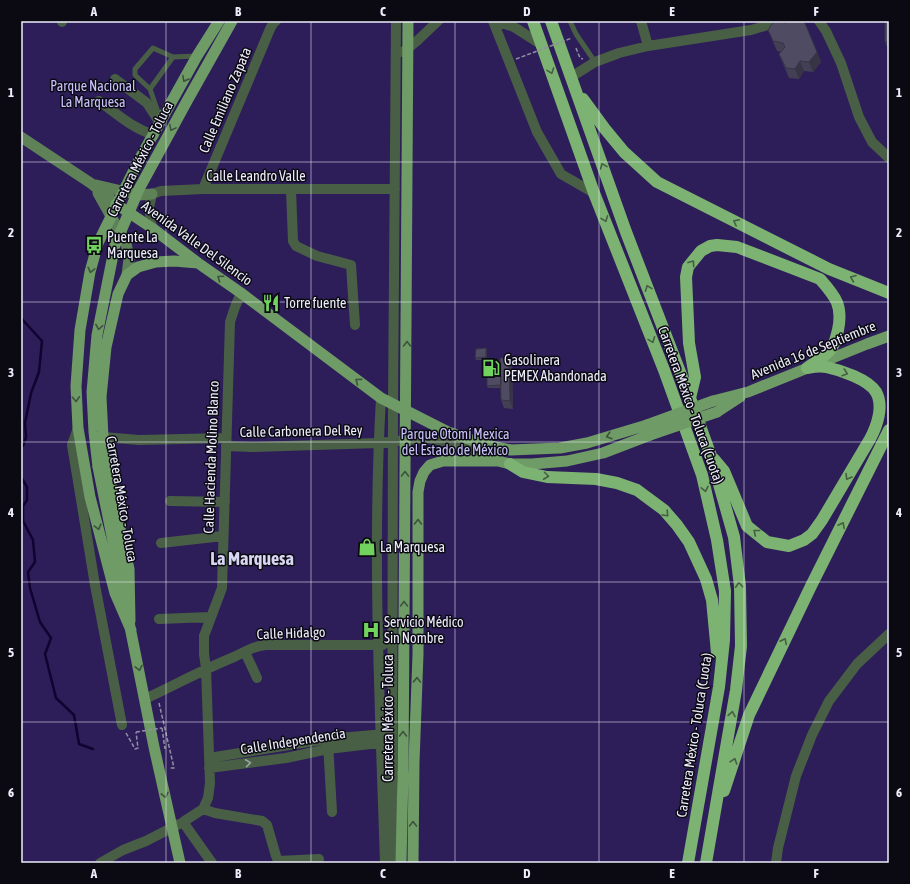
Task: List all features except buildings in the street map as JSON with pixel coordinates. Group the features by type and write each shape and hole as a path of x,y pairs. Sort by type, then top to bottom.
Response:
{"highway":[{"name":"Carretera México - Toluca (Cuota)","path":"533,21 594,193 664,370 702,475 716,540 725,591 724,640 719,687 688,863"},
{"name":"Carretera México - Toluca (Cuota)","path":"551,21 626,232 711,456 734,537 740,586 741,646 736,690 706,863"},
{"path":"571,77 586,104 605,130 624,152 657,182 829,269 889,293"},
{"path":"690,398 695,377 689,343 686,277 688,267 701,251 710,246 717,245 737,247 820,280 830,290 839,307 840,320 834,344 826,354 807,368"},
{"path":"711,456 724,471 747,526 767,542 789,546 804,540 812,534 822,520 870,439 877,423 879,405 876,392 868,383 848,374 825,367 807,368"},
{"path":"712,824 749,714 807,593 889,430"},
{"path":"510,464 522,472 547,476 596,479 617,483 637,490 664,510 689,542 706,579 712,600 715,624 719,687"}],"main road":[{"path":"131,630 116,593 90,497 78,428 76,386 80,330 90,272 98,243 116,204 154,134 197,56 219,21"},
{"name":"Carretera México - Toluca","path":"180,863 154,746 98,467 92,392 97,335 115,245 139,189 232,21"},
{"name":"Carretera México - Toluca","path":"401,863 403,773 408,21"},
{"path":"21,137 92,184 116,204"},
{"path":"92,184 139,195 152,194"},
{"path":"92,184 126,243 129,259 127,275 118,294 106,347 101,397 103,437 114,506 129,569 131,630"},
{"name":"Avenida Valle Del Silencio","path":"116,204 152,228 241,293 381,398 448,432 486,446 511,450 560,448 648,430"},
{"path":"127,275 138,267 156,262 174,261 198,263"},
{"name":"Avenida 16 de Septiembre","path":"748,392 889,336"},
{"path":"413,863 414,762 418,654 418,492 420,481 424,472 430,465 443,461 498,461 510,464 532,464 567,461 603,453 713,400 748,392"},
{"path":"648,430 717,412 748,392"},
{"path":"510,464 511,450"}],"street":[{"path":"385,863 386,738 392,645 396,21"},
{"path":"395,57 418,40 438,21"},
{"path":"494,21 514,28 542,45"},
{"path":"494,21 537,132 561,174 594,193"},
{"path":"641,21 648,46"},
{"path":"571,77 595,62 619,53 648,46 750,30 781,21"},
{"path":"819,21 826,31 841,63 859,116 868,136 872,142 889,158"},
{"name":"Calle Emiliano Zapata","path":"203,189 275,22"},
{"path":"115,79 147,103 161,122"},
{"path":"99,101 132,126 142,131 154,134"},
{"name":"Calle Leandro Valle","path":"152,194 161,191 203,189 396,189"},
{"path":"290,190 293,241 296,246 317,256 351,265 355,325"},
{"path":"152,194 149,208 152,228"},
{"name":"Calle Hacienda Molino Blanco","path":"203,809 208,798 210,783 204,636 222,588 230,322 241,293"},
{"path":"381,398 378,443 377,646 386,738 392,863"},
{"path":"78,428 72,445 95,585 122,725"},
{"name":"Calle Carbonera Del Rey","path":"103,437 139,440 226,442 252,447 378,443 427,438 450,442 498,461"},
{"path":"170,501 225,502"},
{"path":"161,543 223,536"},
{"path":"159,619 210,618"},
{"path":"776,863 778,848 796,776 812,735 829,701 857,664 889,634"},
{"name":"Calle Hidalgo","path":"145,699 206,668 245,652 254,646 392,645"},
{"path":"245,652 257,678"},
{"name":"Calle Independencia","path":"209,763 283,747 386,738"},
{"path":"328,744 332,812"},
{"name":"Calle Independencia","path":"209,763 286,758 328,744"},
{"path":"283,747 286,758"},
{"path":"100,863 123,850 146,841 183,822 203,809 215,813 262,821 267,825 278,861 319,859"},
{"path":"183,822 212,863"}],"lane":[{"path":"570,21 576,34 595,62"},
{"path":"161,122 150,89 136,75 135,69 151,48 156,48 173,57 197,56"},
{"path":"150,89 173,57"}],"path":[{"path":"516,58 572,38"},
{"path":"156,694 174,768 169,769 168,762"},
{"path":"122,725 135,749 138,748 136,732 162,728 166,755"}],"green space":[{"name":"Parque Otomí Mexica del Estado de México","path":"21,21 889,21 889,863 21,863"}],"waterway":[{"path":"21,318 42,341 39,372 31,393 25,423 26,437 23,446 21,447"},
{"path":"21,477 27,487 27,500 23,506 23,521 33,540 35,562 28,572 30,588 40,622 51,638 45,654 56,698 74,715 79,744 93,749"}],"place":[{"name":"Puente La Marquesa","path":"94,245"},
{"name":"Torre fuente","path":"271,303"},
{"name":"Gasolinera PEMEX Abandonada","path":"491,368"},
{"name":"La Marquesa","path":"367,547"},
{"name":"Servicio Médico Sin Nombre","path":"371,630"}],"district":[{"name":"La Marquesa","path":"252,558"}],"park label":[{"name":"Parque Nacional La Marquesa","path":"93,94"}]}
